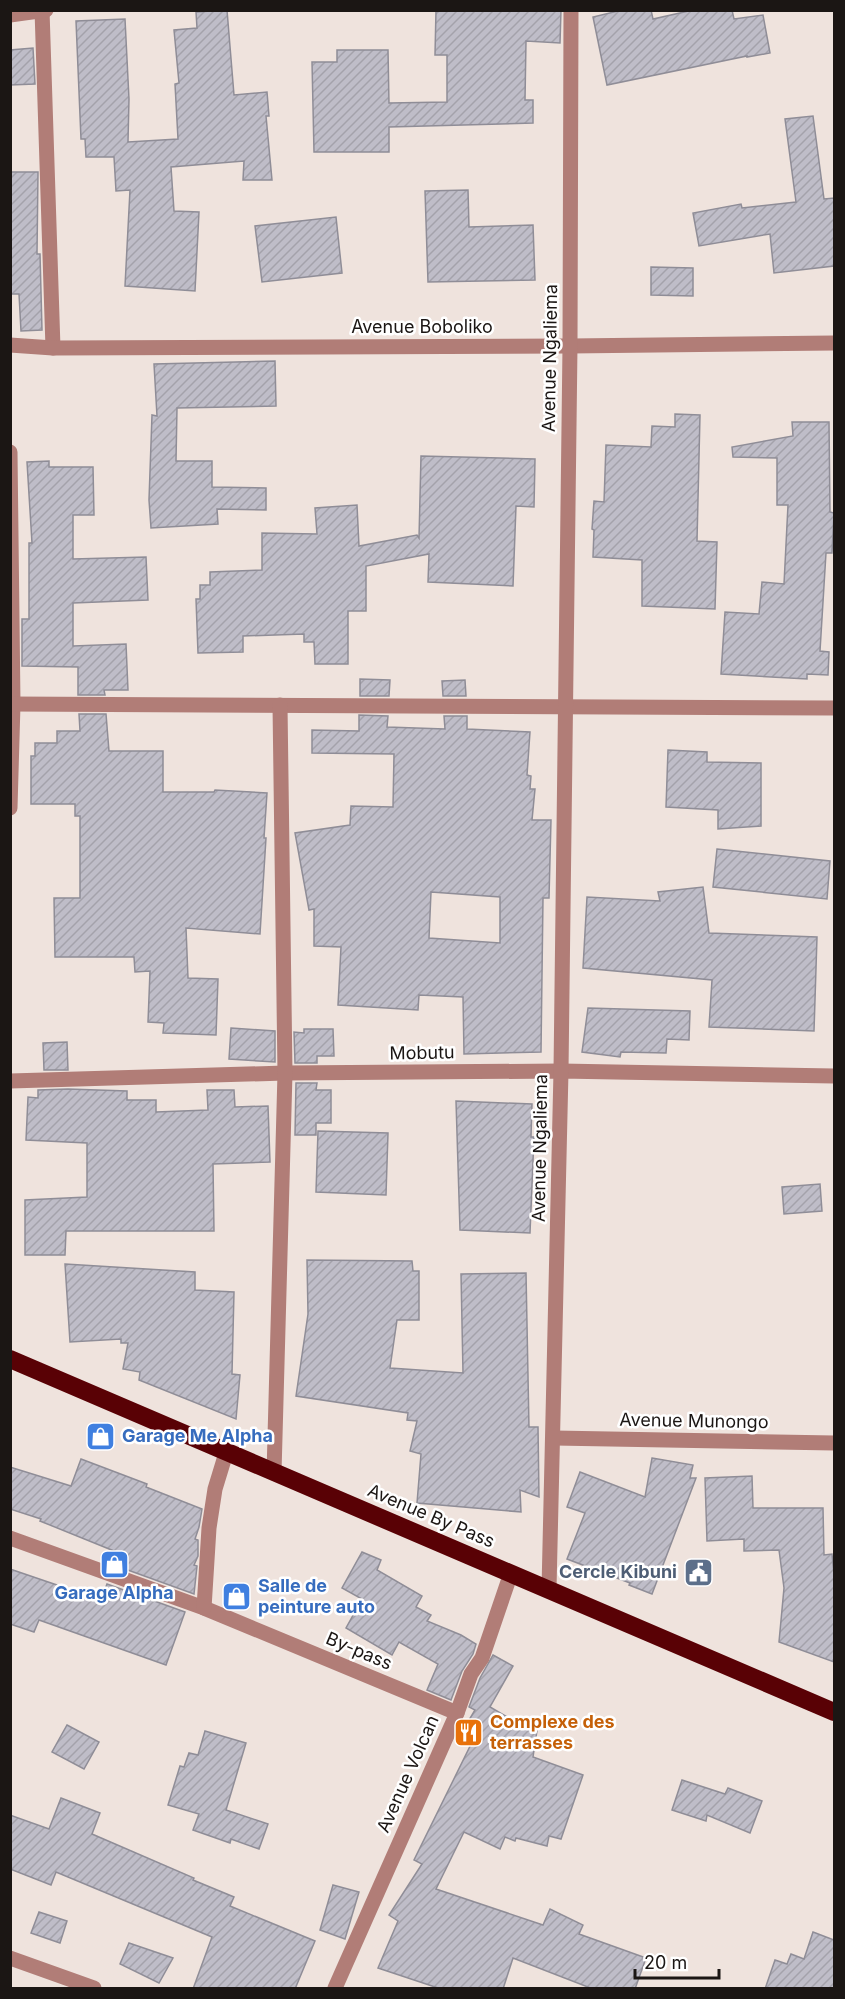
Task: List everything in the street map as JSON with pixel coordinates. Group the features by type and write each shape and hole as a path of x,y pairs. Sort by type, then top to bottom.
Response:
{"highway":[{"name":"Avenue By Pass","path":"10,1359 834,1712"}],"street":[{"name":"Avenue Ngaliema","path":"549,1590 561,1071 570,346 571,10"},
{"path":"10,15 44,11 53,348"},
{"name":"Avenue Boboliko","path":"10,345 53,348 834,343"},
{"path":"10,452 12,704 10,808"},
{"path":"12,704 834,708"},
{"path":"273,1473 285,1073 280,705"},
{"name":"Mobutu","path":"10,1081 285,1073 561,1071 834,1076"},
{"name":"Avenue Munongo","path":"554,1438 834,1443"},
{"path":"204,1608 209,1528 215,1489 226,1453"},
{"name":"By-pass","path":"10,1538 204,1608 457,1713"},
{"name":"Avenue Volcan","path":"335,1989 457,1713 471,1674 482,1658 511,1573"},
{"path":"10,1958 94,1989"}],"building":[{"path":"227,10 234,95 267,92 269,116 266,116 272,180 243,180 244,161 171,167 174,211 199,212 195,291 125,286 130,190 116,191 114,157 86,157 85,139 81,139 76,21 125,19 129,99 128,142 178,139 175,84 179,83 174,30 197,28 196,12"},
{"path":"436,10 561,10 560,43 526,41 525,100 533,100 533,123 389,127 389,152 314,152 312,62 337,62 337,50 388,50 389,103 447,102 447,55 435,55"},
{"path":"622,10 651,10 653,19 693,10 732,10 734,19 763,15 770,53 607,85 593,17"},
{"path":"33,48 35,84 10,85 10,50"},
{"path":"813,116 824,199 834,198 834,266 774,273 770,234 699,246 693,213 741,204 742,208 796,202 785,119"},
{"path":"10,172 38,172 37,254 40,254 42,330 21,331 19,294 10,294"},
{"path":"468,190 469,227 533,225 535,280 428,282 425,191"},
{"path":"336,217 342,273 262,282 255,226"},
{"path":"651,267 693,268 693,296 651,295"},
{"path":"275,361 276,406 177,408 176,461 212,461 212,487 266,488 266,510 217,509 218,524 151,528 149,500 152,415 157,416 154,364"},
{"path":"675,414 700,415 697,541 717,542 715,609 642,606 642,560 593,557 594,501 604,502 606,445 651,447 652,426 675,427"},
{"path":"792,422 829,422 830,512 834,513 832,553 826,553 820,651 829,652 828,675 807,674 807,679 721,674 725,612 759,614 762,582 784,584 788,505 777,505 777,458 733,457 732,447 793,436"},
{"path":"421,456 535,459 534,507 516,506 513,586 428,582 429,554 366,566 366,611 348,611 348,664 315,664 314,642 304,642 304,634 243,636 243,652 198,653 196,599 200,599 200,585 210,585 210,572 262,570 262,533 317,534 315,508 357,505 359,546 417,535 419,538"},
{"path":"49,461 49,467 93,467 94,515 73,515 73,559 146,557 148,600 73,603 73,646 126,644 128,690 104,690 105,695 78,695 78,667 22,666 22,619 29,619 29,543 32,543 27,462"},
{"path":"360,679 390,680 389,696 360,696"},
{"path":"465,680 466,696 443,696 442,681"},
{"path":"79,714 106,714 109,751 163,751 163,792 214,792 215,790 267,793 260,934 186,928 188,978 218,979 216,1035 163,1033 164,1023 148,1022 150,971 135,972 134,957 55,957 54,898 80,898 80,816 75,816 75,804 31,804 31,756 35,756 35,743 57,743 57,731 80,731"},
{"path":"359,715 388,716 387,727 445,729 444,716 467,716 467,729 530,732 527,775 531,776 530,789 535,789 532,820 551,820 549,898 543,898 541,1052 464,1054 463,997 419,995 418,1010 338,1005 341,947 314,946 314,909 309,910 295,833 350,825 351,806 393,807 394,754 312,753 312,730 359,731","holes":["431,892 500,897 500,943 429,938"]},
{"path":"668,750 707,752 707,762 761,763 761,826 718,829 718,810 666,807"},
{"path":"717,849 830,861 827,899 713,887"},
{"path":"703,887 709,933 817,937 814,1031 709,1027 712,980 583,968 587,897 660,901 658,892"},
{"path":"588,1008 690,1011 689,1040 667,1039 666,1053 621,1052 620,1057 582,1052"},
{"path":"231,1028 275,1031 275,1062 229,1059"},
{"path":"304,1029 333,1029 334,1056 317,1056 317,1063 295,1063 294,1032 304,1033"},
{"path":"67,1042 68,1070 44,1070 43,1043"},
{"path":"296,1083 317,1083 316,1090 331,1090 331,1123 316,1123 316,1135 295,1135"},
{"path":"38,1090 127,1091 127,1100 156,1100 156,1112 208,1110 207,1090 234,1090 235,1107 268,1106 270,1162 213,1164 214,1231 66,1231 65,1255 25,1255 25,1200 87,1197 87,1143 26,1140 28,1097 38,1098"},
{"path":"456,1101 532,1104 531,1137 534,1137 530,1233 460,1230"},
{"path":"318,1131 388,1133 386,1195 316,1192"},
{"path":"820,1184 822,1211 784,1214 782,1187"},
{"path":"307,1260 412,1261 413,1271 419,1271 419,1320 397,1320 390,1368 463,1373 461,1274 526,1273 529,1427 538,1427 539,1497 520,1490 521,1512 417,1503 421,1454 410,1451 417,1421 407,1420 408,1413 296,1396 308,1314"},
{"path":"65,1264 195,1272 195,1290 234,1292 232,1374 240,1375 236,1419 139,1380 140,1372 123,1369 128,1343 121,1343 121,1339 70,1342"},
{"path":"652,1458 693,1465 690,1478 696,1478 652,1594 567,1559 585,1513 567,1507 580,1472 645,1497"},
{"path":"81,1459 147,1484 146,1487 202,1509 195,1539 198,1540 198,1556 194,1565 197,1566 194,1594 114,1565 119,1553 40,1521 41,1519 10,1509 10,1467 71,1486"},
{"path":"752,1476 753,1508 823,1508 824,1555 832,1554 834,1574 834,1662 779,1642 784,1588 779,1550 744,1551 744,1539 707,1541 705,1478"},
{"path":"362,1552 381,1560 377,1570 422,1596 416,1607 431,1615 427,1621 476,1644 451,1700 427,1690 438,1664 399,1642 392,1655 346,1628 362,1599 342,1588"},
{"path":"10,1569 101,1600 107,1584 185,1612 166,1665 39,1620 34,1632 10,1624"},
{"path":"493,1655 513,1666 490,1707 514,1721 538,1724 533,1757 583,1775 561,1839 549,1836 547,1846 516,1838 515,1841 505,1837 500,1849 464,1832 436,1889 543,1925 550,1909 583,1925 579,1934 646,1958 635,1989 593,1989 513,1958 503,1989 441,1989 378,1968 398,1921 389,1915 422,1864 414,1860 477,1732 466,1725 475,1710 469,1707 480,1678"},
{"path":"67,1725 99,1742 84,1769 52,1752"},
{"path":"205,1731 246,1743 226,1810 268,1824 259,1849 231,1839 230,1843 193,1830 199,1814 168,1805 180,1766 184,1767 189,1753 198,1755"},
{"path":"682,1780 725,1794 728,1788 762,1801 750,1833 707,1815 706,1821 672,1810"},
{"path":"61,1798 100,1813 92,1834 234,1897 230,1906 315,1941 295,1989 193,1989 212,1937 56,1872 51,1885 10,1869 10,1815 49,1829"},
{"path":"333,1885 359,1892 345,1939 320,1930"},
{"path":"39,1912 67,1921 60,1943 31,1933"},
{"path":"813,1932 834,1940 834,1989 765,1989 775,1960 787,1964 791,1954 804,1959"},
{"path":"129,1943 173,1958 159,1983 120,1964"}],"place":[{"name":"Garage Me Alpha","path":"101,1436"},
{"name":"Garage Alpha","path":"114,1564"},
{"name":"Cercle Kibuni","path":"698,1572"},
{"name":"Salle de peinture auto","path":"237,1596"},
{"name":"Complexe des terrasses","path":"469,1732"}]}
